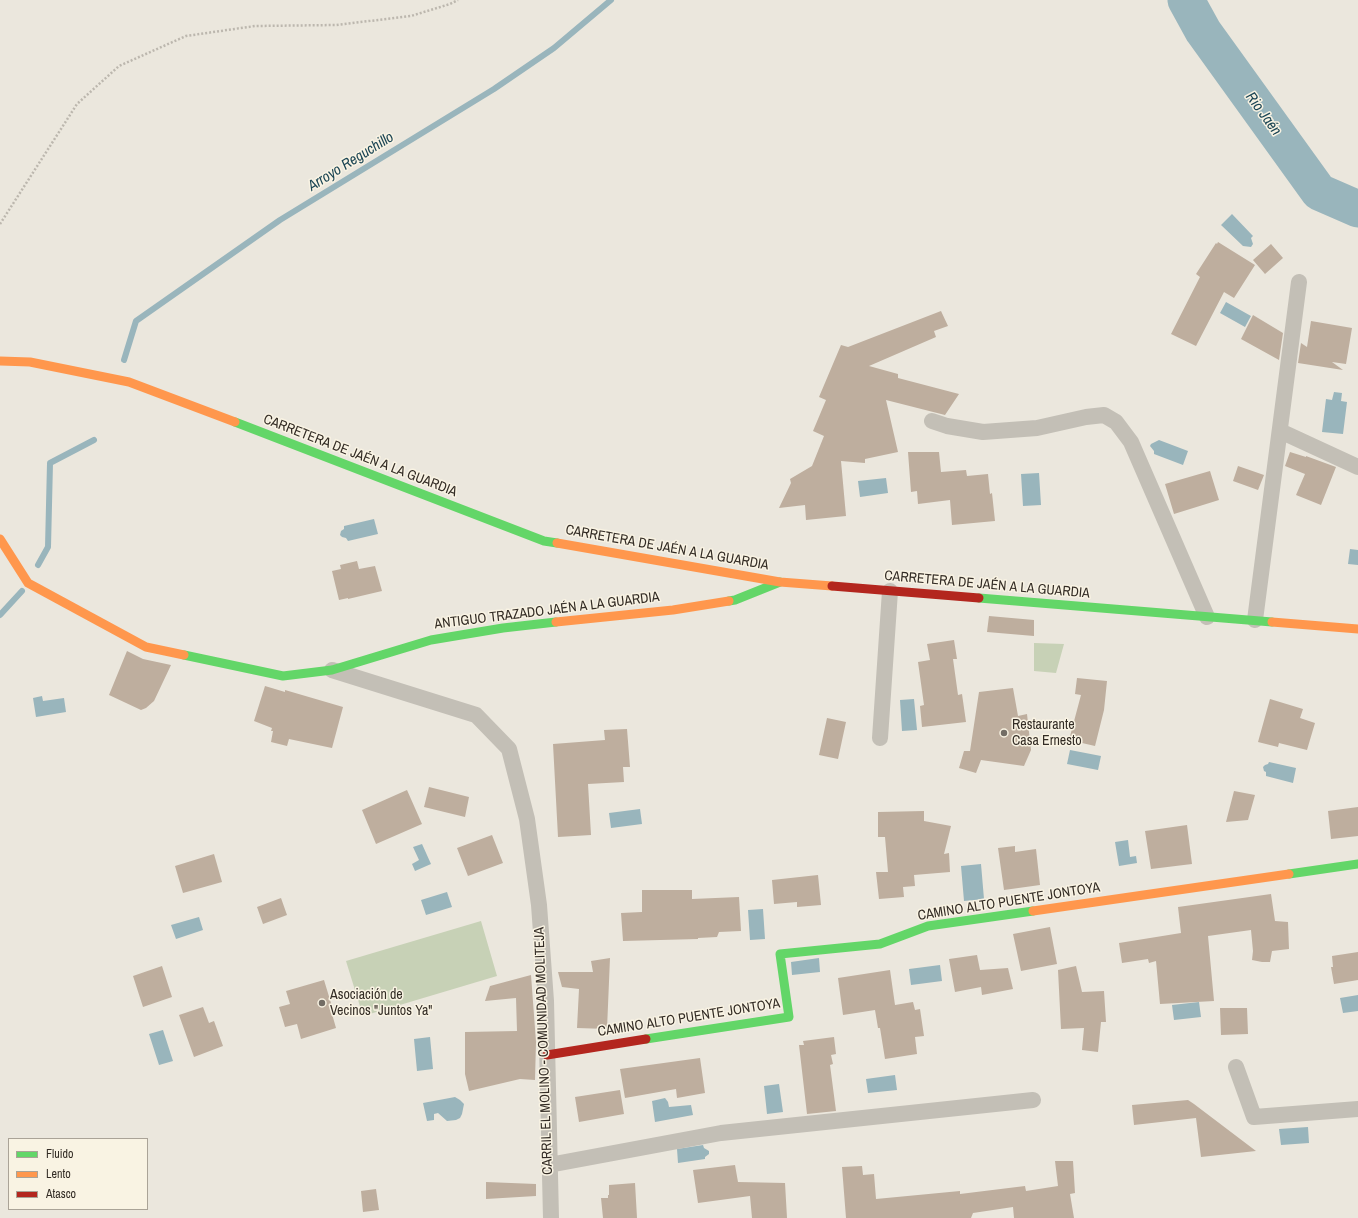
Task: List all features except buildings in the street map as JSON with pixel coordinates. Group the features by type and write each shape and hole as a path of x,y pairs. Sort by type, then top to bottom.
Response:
{"street":[{"path":"1254,620 1299,282"},
{"name":"CARRETERA DE JAÉN A LA GUARDIA","path":"0,362 30,362 129,382 544,541 780,582 1358,629"},
{"path":"932,421 947,426 983,432 1037,428 1086,417 1104,415 1116,422 1131,442 1207,616"},
{"path":"1280,431 1358,466"},
{"name":"ANTIGUO TRAZADO JAÉN A LA GUARDIA","path":"0,539 28,583 146,647 283,676 332,670 431,640 503,628 673,610 735,600 780,582"},
{"path":"880,738 890,591"},
{"name":"CARRIL EL MOLINO - COMUNIDAD MOLITEJA","path":"332,670 476,715 509,749 527,819 539,905 546,1001 551,1218"},
{"name":"CAMINO ALTO PUENTE JONTOYA","path":"547,1055 789,1017 780,954 880,944 928,926 1358,864"},
{"path":"1236,1067 1254,1117 1358,1109"},
{"path":"549,1165 721,1133 1033,1100"}],"path":[{"path":"0,224 77,104 119,66 186,36 255,26 336,25 411,16 450,4 458,0"}],"green space":[{"path":"1034,643 1064,644 1056,673 1034,671"},
{"path":"481,921 497,976 363,1016 346,961"}],"water":[{"path":"1232,214 1253,236 1251,238 1253,244 1251,247 1243,246 1221,225"},
{"path":"1226,302 1251,316 1245,327 1220,313"},
{"path":"1334,392 1342,393 1341,401 1347,402 1343,434 1322,432 1326,399 1332,400"},
{"path":"1159,440 1188,451 1183,465 1154,454 1154,451 1150,446"},
{"path":"1039,473 1041,505 1023,506 1021,474"},
{"path":"886,478 888,493 860,497 858,481"},
{"path":"374,519 378,534 348,541 340,535 341,531 344,529 344,526"},
{"path":"1350,549 1358,550 1358,565 1348,564"},
{"path":"42,696 43,701 64,698 66,712 36,717 33,698"},
{"path":"914,699 917,730 902,731 900,700"},
{"path":"1070,750 1101,756 1098,770 1067,764"},
{"path":"1269,762 1296,768 1293,783 1266,776 1266,772 1264,771 1263,767"},
{"path":"640,809 642,824 611,828 609,813"},
{"path":"1128,840 1130,857 1136,856 1137,863 1119,866 1115,842"},
{"path":"422,844 431,864 415,871 412,864 419,860 413,847"},
{"path":"981,864 984,899 964,901 961,866"},
{"path":"447,892 452,907 426,915 421,900"},
{"path":"763,909 765,939 750,940 748,910"},
{"path":"199,917 203,930 176,939 171,925"},
{"path":"819,958 820,972 792,975 791,962"},
{"path":"940,965 942,981 911,985 909,969"},
{"path":"1358,995 1358,1011 1343,1013 1340,998"},
{"path":"1199,1002 1201,1017 1174,1020 1172,1005"},
{"path":"163,1030 173,1061 159,1065 149,1034"},
{"path":"430,1037 433,1069 417,1071 414,1039"},
{"path":"895,1075 897,1090 868,1093 866,1079"},
{"path":"779,1084 783,1112 767,1114 764,1086"},
{"path":"455,1097 464,1104 460,1118 447,1121 438,1113 434,1114 434,1120 427,1121 423,1103"},
{"path":"665,1098 669,1107 691,1105 693,1115 655,1122 652,1101"},
{"path":"1308,1127 1309,1143 1281,1145 1279,1129"},
{"path":"703,1145 704,1148 709,1151 709,1154 705,1157 705,1159 678,1163 677,1149"}],"waterway":[{"name":"Arroyo Reguchillo","path":"124,360 136,321 280,220 494,89 554,48 611,0"},
{"name":"Rio Jaén","path":"1186,0 1203,31 1319,192 1358,209"},
{"name":"Arroyo Reguchillo","path":"38,565 48,547 50,463 94,440"},
{"name":"Arroyo Reguchillo","path":"0,615 22,591"}],"traffic: fast":[{"path":"235,422 544,541 557,543"},
{"path":"729,601 780,582"},
{"path":"979,598 1272,622"},
{"path":"184,655 283,676 332,670 431,640 503,628 556,622"},
{"path":"1289,874 1358,864"},
{"path":"646,1039 789,1017 780,954 880,944 928,926 1033,911"}],"traffic: slow":[{"path":"0,361 30,362 129,382 235,422"},
{"path":"0,539 28,583 146,647 184,655"},
{"path":"557,543 780,582 832,586"},
{"path":"556,622 673,610 729,601"},
{"path":"1272,622 1358,629"},
{"path":"1033,911 1289,874"}],"traffic: jam":[{"path":"832,586 979,598"},
{"path":"547,1055 646,1039"}],"place":[{"name":"Restaurante Casa Ernesto","path":"1004,733"},
{"name":"Asociación de Vecinos \"Juntos Ya\"","path":"322,1003"}]}
